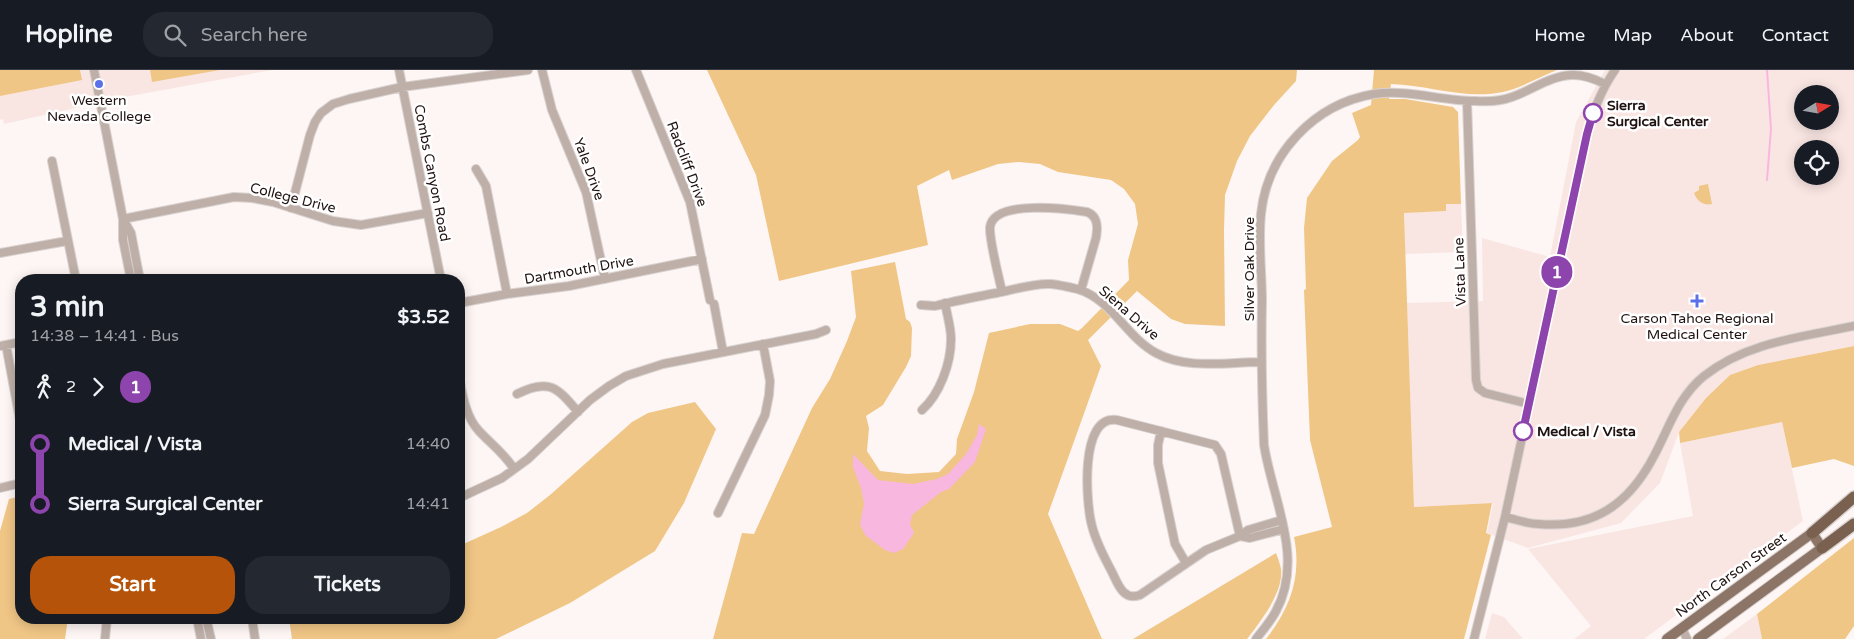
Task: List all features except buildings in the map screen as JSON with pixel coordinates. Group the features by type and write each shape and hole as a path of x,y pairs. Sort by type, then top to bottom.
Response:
{"highway":[{"path":"1812,533 1854,497"},
{"path":"1822,548 1854,524"}],"main road":[{"path":"1698,639 1822,548 1812,533"},
{"name":"North Carson Street","path":"1666,639 1812,533"}],"street":[{"path":"94,70 123,218 123,240 130,274"},
{"name":"Combs Canyon Road","path":"399,70 440,274"},
{"path":"291,208 310,136 321,113 337,102 402,87 528,70"},
{"name":"Yale Drive","path":"542,70 552,110 586,192 605,279"},
{"name":"Radcliff Drive","path":"636,70 690,202 723,352"},
{"path":"1474,639 1505,516 1587,134 1605,84 1615,70"},
{"name":"Silver Oak Drive","path":"1256,639 1277,610 1283,594 1288,560 1284,529 1264,445 1261,362 1261,214 1265,192 1284,150 1309,124 1335,106 1373,94 1395,92 1467,101 1499,100 1570,75 1580,75 1605,84"},
{"name":"Vista Lane","path":"1467,101 1476,380 1478,388 1485,393 1529,404"},
{"path":"52,161 75,274"},
{"path":"476,169 486,186 507,294"},
{"name":"College Drive","path":"123,218 234,197 253,198 333,220 361,225 428,213"},
{"path":"1002,292 991,234 992,222 998,214 1038,207 1087,212 1096,220 1098,226 1096,238 1081,290"},
{"path":"123,218 131,232 139,274"},
{"path":"0,252 67,241"},
{"name":"Dartmouth Drive","path":"465,302 507,294 554,289 702,259"},
{"name":"Siena Drive","path":"921,305 935,306 1042,284 1063,286 1081,290 1095,297 1144,345 1155,353 1167,358 1192,363 1261,362"},
{"path":"922,410 932,401 948,359 951,337 945,304"},
{"path":"1505,516 1537,524 1558,524 1601,515 1618,504 1631,491 1654,457 1672,416 1687,393 1703,377 1726,360 1755,347 1854,326"},
{"path":"465,495 502,478 528,459 578,412 609,386 626,376 663,364 816,334 826,330"},
{"path":"718,513 765,415 770,381 763,344"},
{"path":"3,346 15,399"},
{"path":"517,394 531,386 542,385 550,387 562,393 578,412"},
{"path":"465,406 478,431 501,450 514,468"},
{"path":"1240,536 1220,450 1212,444 1113,419 1106,420 1100,424 1095,433 1087,471 1090,516 1101,552 1122,591 1127,596 1140,596 1186,563 1214,546 1240,536 1248,530 1282,520"},
{"path":"1161,431 1157,453 1158,463 1175,544 1186,563"},
{"path":"0,488 15,484"},
{"path":"1240,536 1250,538 1284,529"},
{"path":"105,639 106,624"},
{"path":"198,624 202,639"},
{"path":"207,624 211,639"},
{"path":"253,624 255,639"},
{"path":"1682,628 1688,639"}],"shaded area":[{"name":"Western Nevada College","path":"0,70 272,70 125,97 4,124 3,119 0,120"},
{"path":"0,70 80,70 82,80 0,96"},
{"path":"150,70 220,70 152,82"},
{"path":"707,70 1297,70 1296,81 1250,136 1237,161 1225,195 1225,326 1185,324 1171,319 1137,291 1088,340 1101,366 1048,514 1102,639 713,639 742,533 754,534 812,408 830,379 856,317 851,271 895,262 906,319 910,322 912,328 911,356 906,367 883,405 866,416 869,428 867,451 880,471 907,474 939,472 956,454 957,439 974,392 989,333 1030,324 1060,324 1078,331 1129,280 1128,260 1138,224 1135,204 1124,189 1111,180 1058,172 1040,164 1019,162 998,164 952,180 949,170 917,186 928,245 779,281 756,175"},
{"path":"1374,70 1557,70 1516,88 1489,94 1461,93 1391,84 1389,99 1405,99 1453,107 1458,112 1461,204 1446,204 1446,211 1404,213 1414,507 1492,503 1486,533 1491,535 1464,639 1266,639 1282,616 1292,591 1296,565 1294,537 1332,527 1310,440 1304,290 1306,289 1304,228 1307,198 1332,161 1360,137 1352,113 1371,105"},
{"name":"Carson Tahoe Regional Medical Center","path":"1605,70 1854,70 1854,346 1758,365 1730,375 1706,398 1679,432 1660,483 1621,523 1528,548 1487,533 1493,503 1414,507 1407,303 1483,301 1482,238 1550,257 1576,122"},
{"path":"1708,184 1712,204 1701,202 1694,193 1699,190 1699,186"},
{"path":"1446,204 1461,204 1463,252 1405,254 1404,212 1446,211"},
{"path":"1854,346 1854,466 1834,459 1792,468 1782,422 1680,443 1679,432 1706,398 1730,375 1758,365"},
{"path":"695,402 716,429 684,503 655,551 570,603 496,639 292,639 290,624 465,624 465,543 527,513 632,422 648,413"},
{"path":"1782,422 1803,521 1644,639 1574,639 1591,626 1528,549 1693,516 1680,443"},
{"path":"979,424 986,429 975,462 949,489 941,492 912,515 910,524 914,533 903,549 894,553 885,550 865,535 860,524 864,504 861,488 853,467 853,454 878,480 913,484 937,479 948,474 966,454 977,435"},
{"path":"15,498 15,624 67,624 65,639 0,639 0,531 9,499"},
{"path":"1854,538 1854,626 1845,639 1762,639 1757,614"},
{"path":"1276,553 1281,569 1279,587 1270,606 1247,639 1133,639"},
{"path":"1492,613 1504,617 1523,639 1485,639"},
{"path":"1757,614 1762,639 1723,639"}],"waterway":[{"path":"1767,70 1771,129 1767,180"}],"bus line":[{"name":"1","path":"1523,431 1593,113"}],"place":[{"name":"Western Nevada College","path":"99,84"},
{"name":"Sierra Surgical Center","path":"1593,113"},
{"name":"Carson Tahoe Regional Medical Center","path":"1697,301"},
{"name":"Medical / Vista","path":"1523,431"}]}
